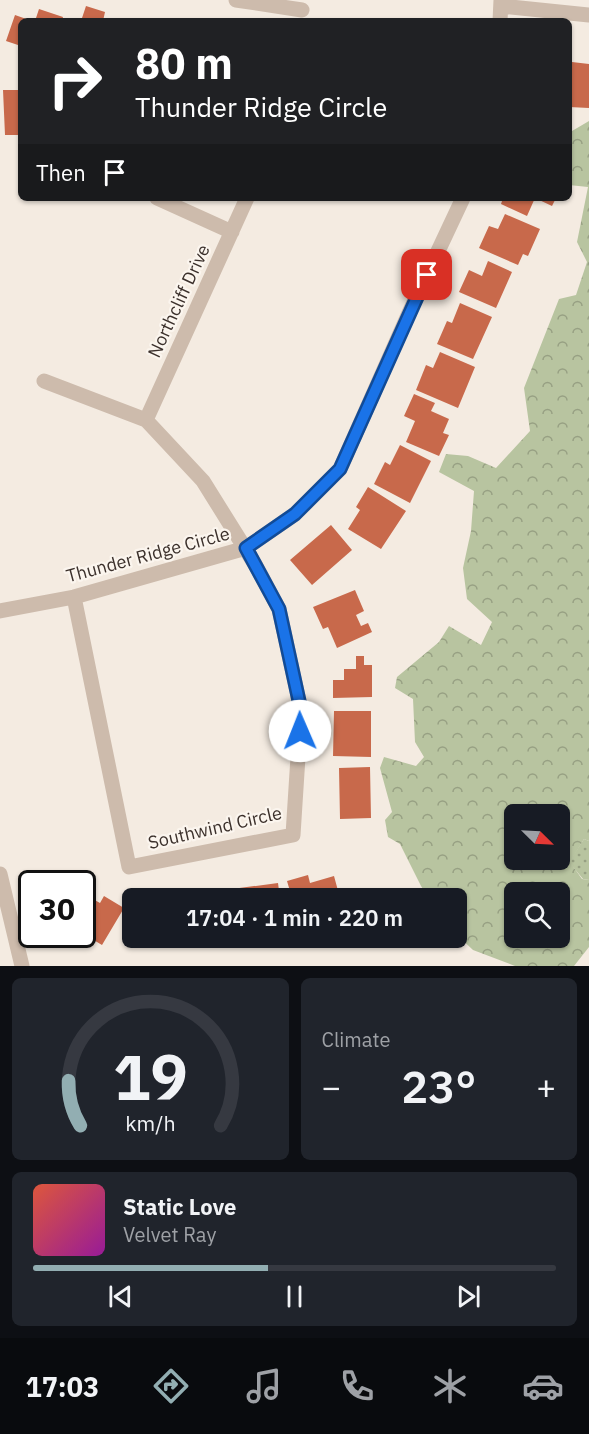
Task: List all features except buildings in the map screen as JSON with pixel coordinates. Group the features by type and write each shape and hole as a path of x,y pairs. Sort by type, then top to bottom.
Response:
{"street":[{"path":"236,0 302,10"},
{"path":"501,9 589,15"},
{"path":"164,201 232,232"},
{"name":"Northcliff Drive","path":"146,420 245,201"},
{"name":"Thunder Ridge Circle","path":"0,611 74,597 246,548 295,514 340,469 408,313 463,201"},
{"path":"44,381 146,420 203,481 246,548"},
{"name":"Southwind Circle","path":"74,597 129,867 293,834 301,710 279,609 246,548"},
{"path":"0,874 22,966"}],"green space":[{"path":"589,121 589,841 584,839 570,862 582,879 589,880 589,947 574,966 515,966 473,950 467,944 467,888 422,888 400,844 388,837 385,820 392,812 380,768 384,757 416,766 424,757 415,742 413,699 395,688 397,677 439,642 449,626 481,645 492,622 467,599 463,568 471,531 474,491 439,472 446,454 468,456 496,468 530,431 524,388 559,299 576,295 587,262 577,242 588,187 572,185 572,131"},
{"path":"584,839 589,841 589,880 583,879 570,860"}],"route":[{"path":"300,731 301,710 279,609 246,548 295,514 340,469 427,275"}]}
